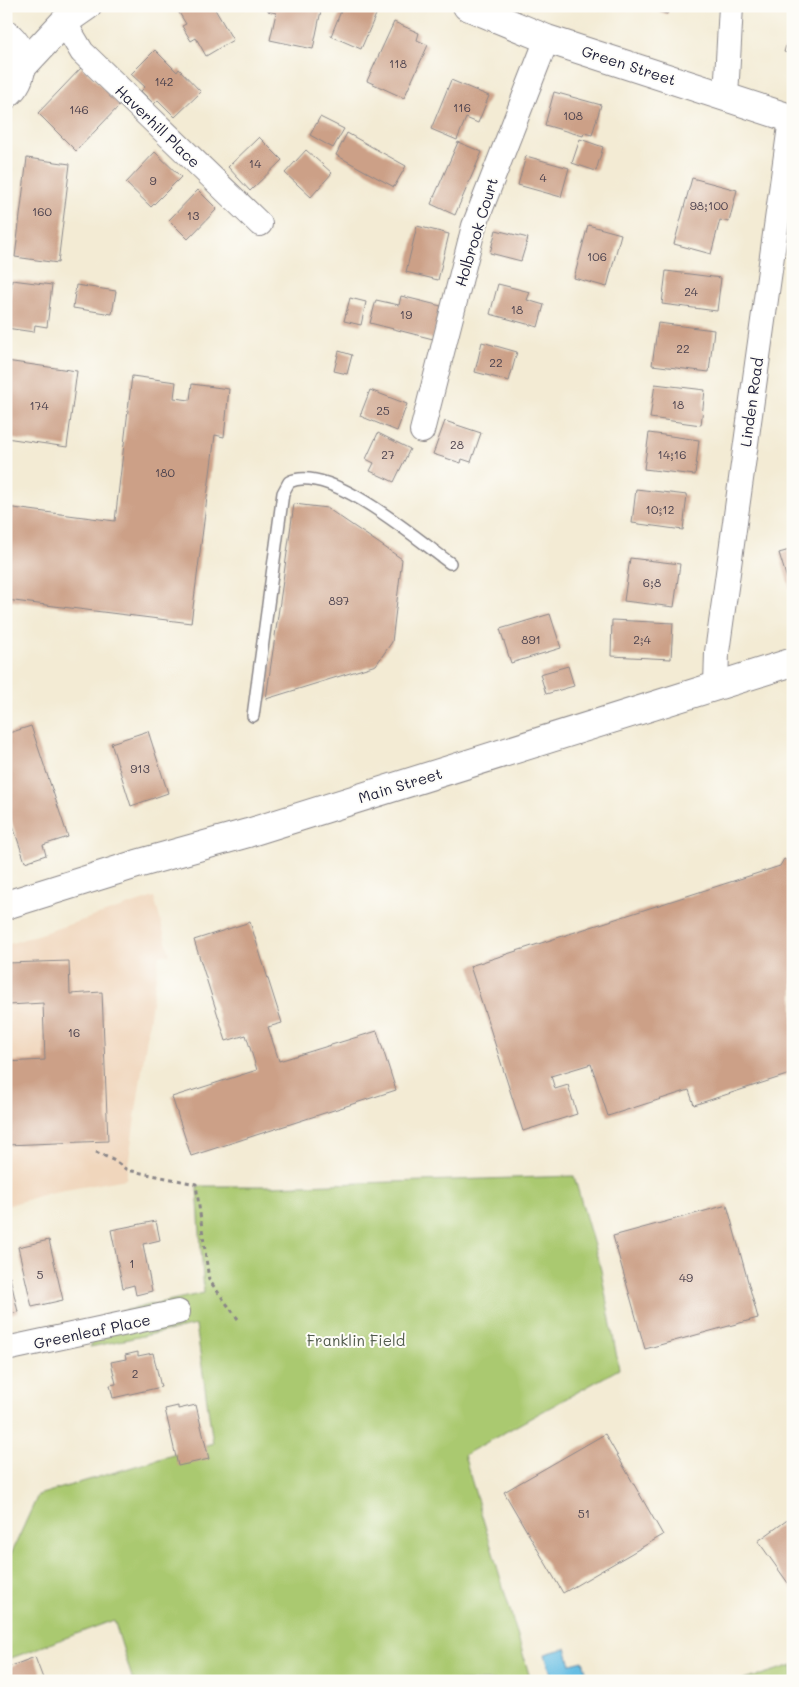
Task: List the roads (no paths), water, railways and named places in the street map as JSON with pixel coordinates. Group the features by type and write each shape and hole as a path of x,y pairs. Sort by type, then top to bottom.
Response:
{"main road":[{"path":"22,67 64,22 87,6"},
{"name":"Green Street","path":"467,6 547,39 792,119"},
{"path":"6,29 64,22"},
{"path":"6,34 20,51 22,67 18,81 6,95"},
{"name":"Main Street","path":"6,905 248,832 793,662"}],"street":[{"path":"726,96 730,6"},
{"name":"Haverhill Place","path":"64,22 82,52 260,224"},
{"name":"Holbrook Court","path":"422,431 474,226 547,39"},
{"name":"Linden Road","path":"716,686 717,652 792,119"},
{"name":"Greenleaf Place","path":"6,1349 178,1312"}],"lane":[{"path":"253,716 283,492 289,482 298,479 323,480 348,490 450,563"}],"water":[{"path":"566,1648 571,1664 583,1661 589,1681 553,1681 545,1654"}],"park label":[{"name":"Franklin Field","path":"356,1340"}]}
